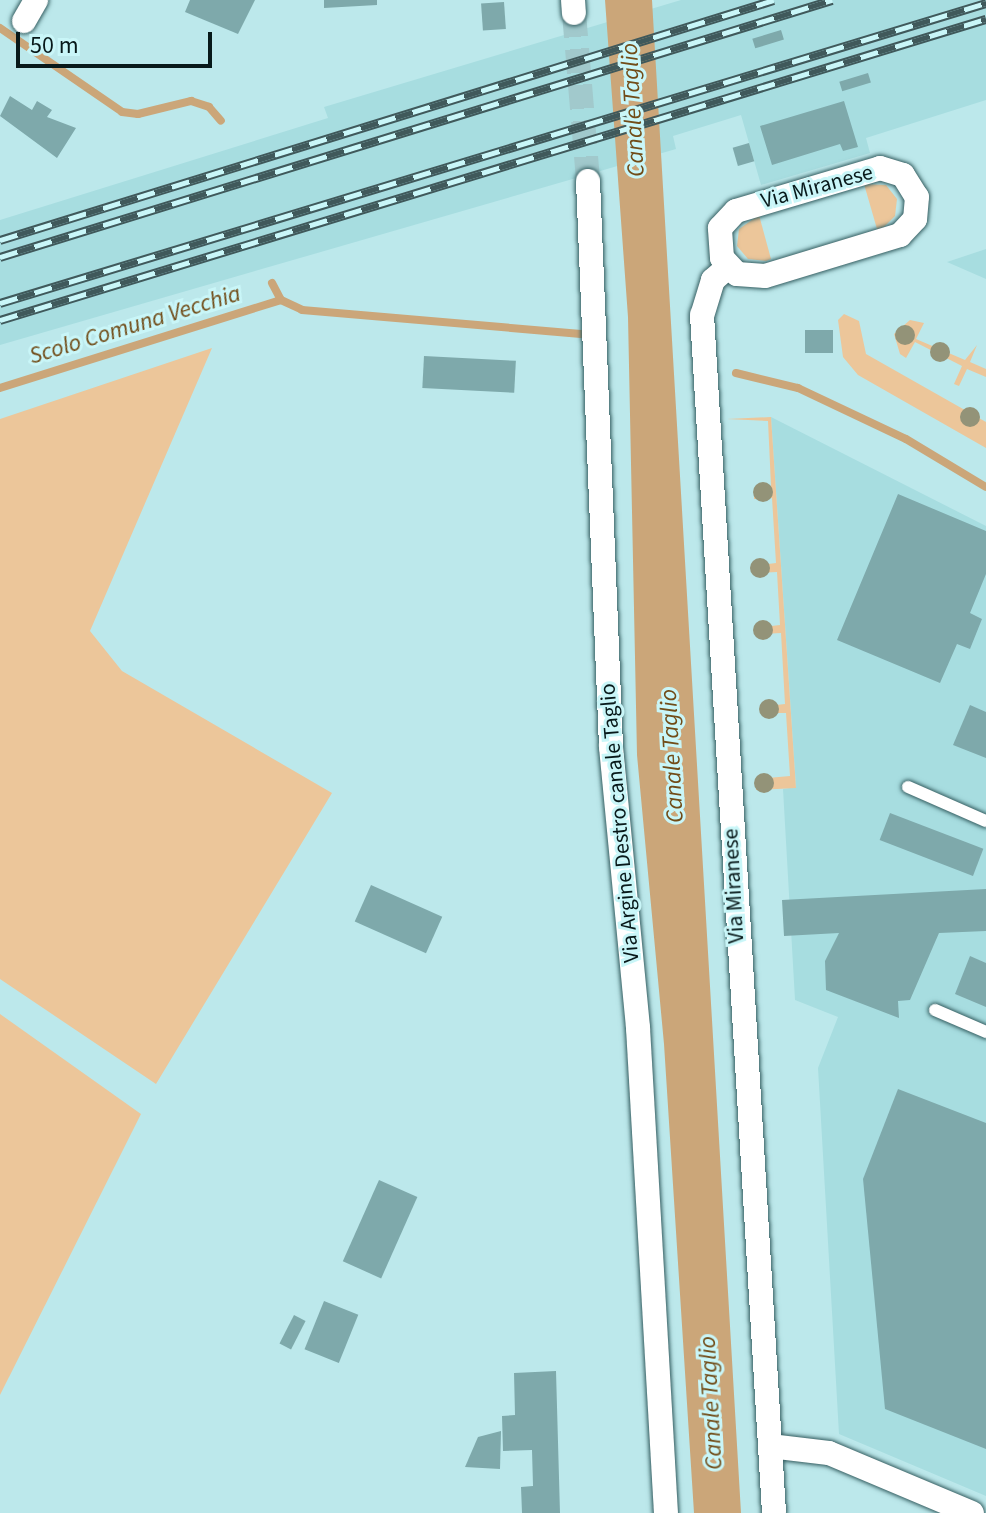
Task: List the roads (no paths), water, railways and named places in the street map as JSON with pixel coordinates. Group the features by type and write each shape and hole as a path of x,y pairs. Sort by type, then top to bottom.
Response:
{"street":[{"name":"Via Miranese","path":"880,168 903,175 917,197 909,229 888,240 765,276 750,278 728,267 718,248 720,228 748,205 880,168"},
{"name":"Via Argine Destro canale Taglio","path":"588,181 611,747 638,1028 666,1513"},
{"name":"Via Miranese","path":"728,267 709,288 702,315 774,1513"},
{"path":"770,1446 829,1453 972,1513"}],"lane":[{"path":"908,787 986,821"},
{"path":"935,1010 986,1032"}],"water":[{"name":"Canale Taglio","path":"605,0 652,0 741,1513 694,1513 664,1044 637,755 628,317"}],"waterway":[{"path":"0,28 122,112 138,114 191,101 209,107 221,121"},
{"path":"272,283 281,300 302,310 581,334"},
{"name":"Scolo Comuna Vecchia","path":"0,388 281,300"},
{"path":"736,373 798,388 906,439 986,487"}],"tunnel":[{"path":"574,13 588,181"}],"railway":[{"path":"0,240 774,0"},
{"path":"0,257 832,0"},
{"path":"0,303 986,3"},
{"path":"0,320 986,19"}]}
